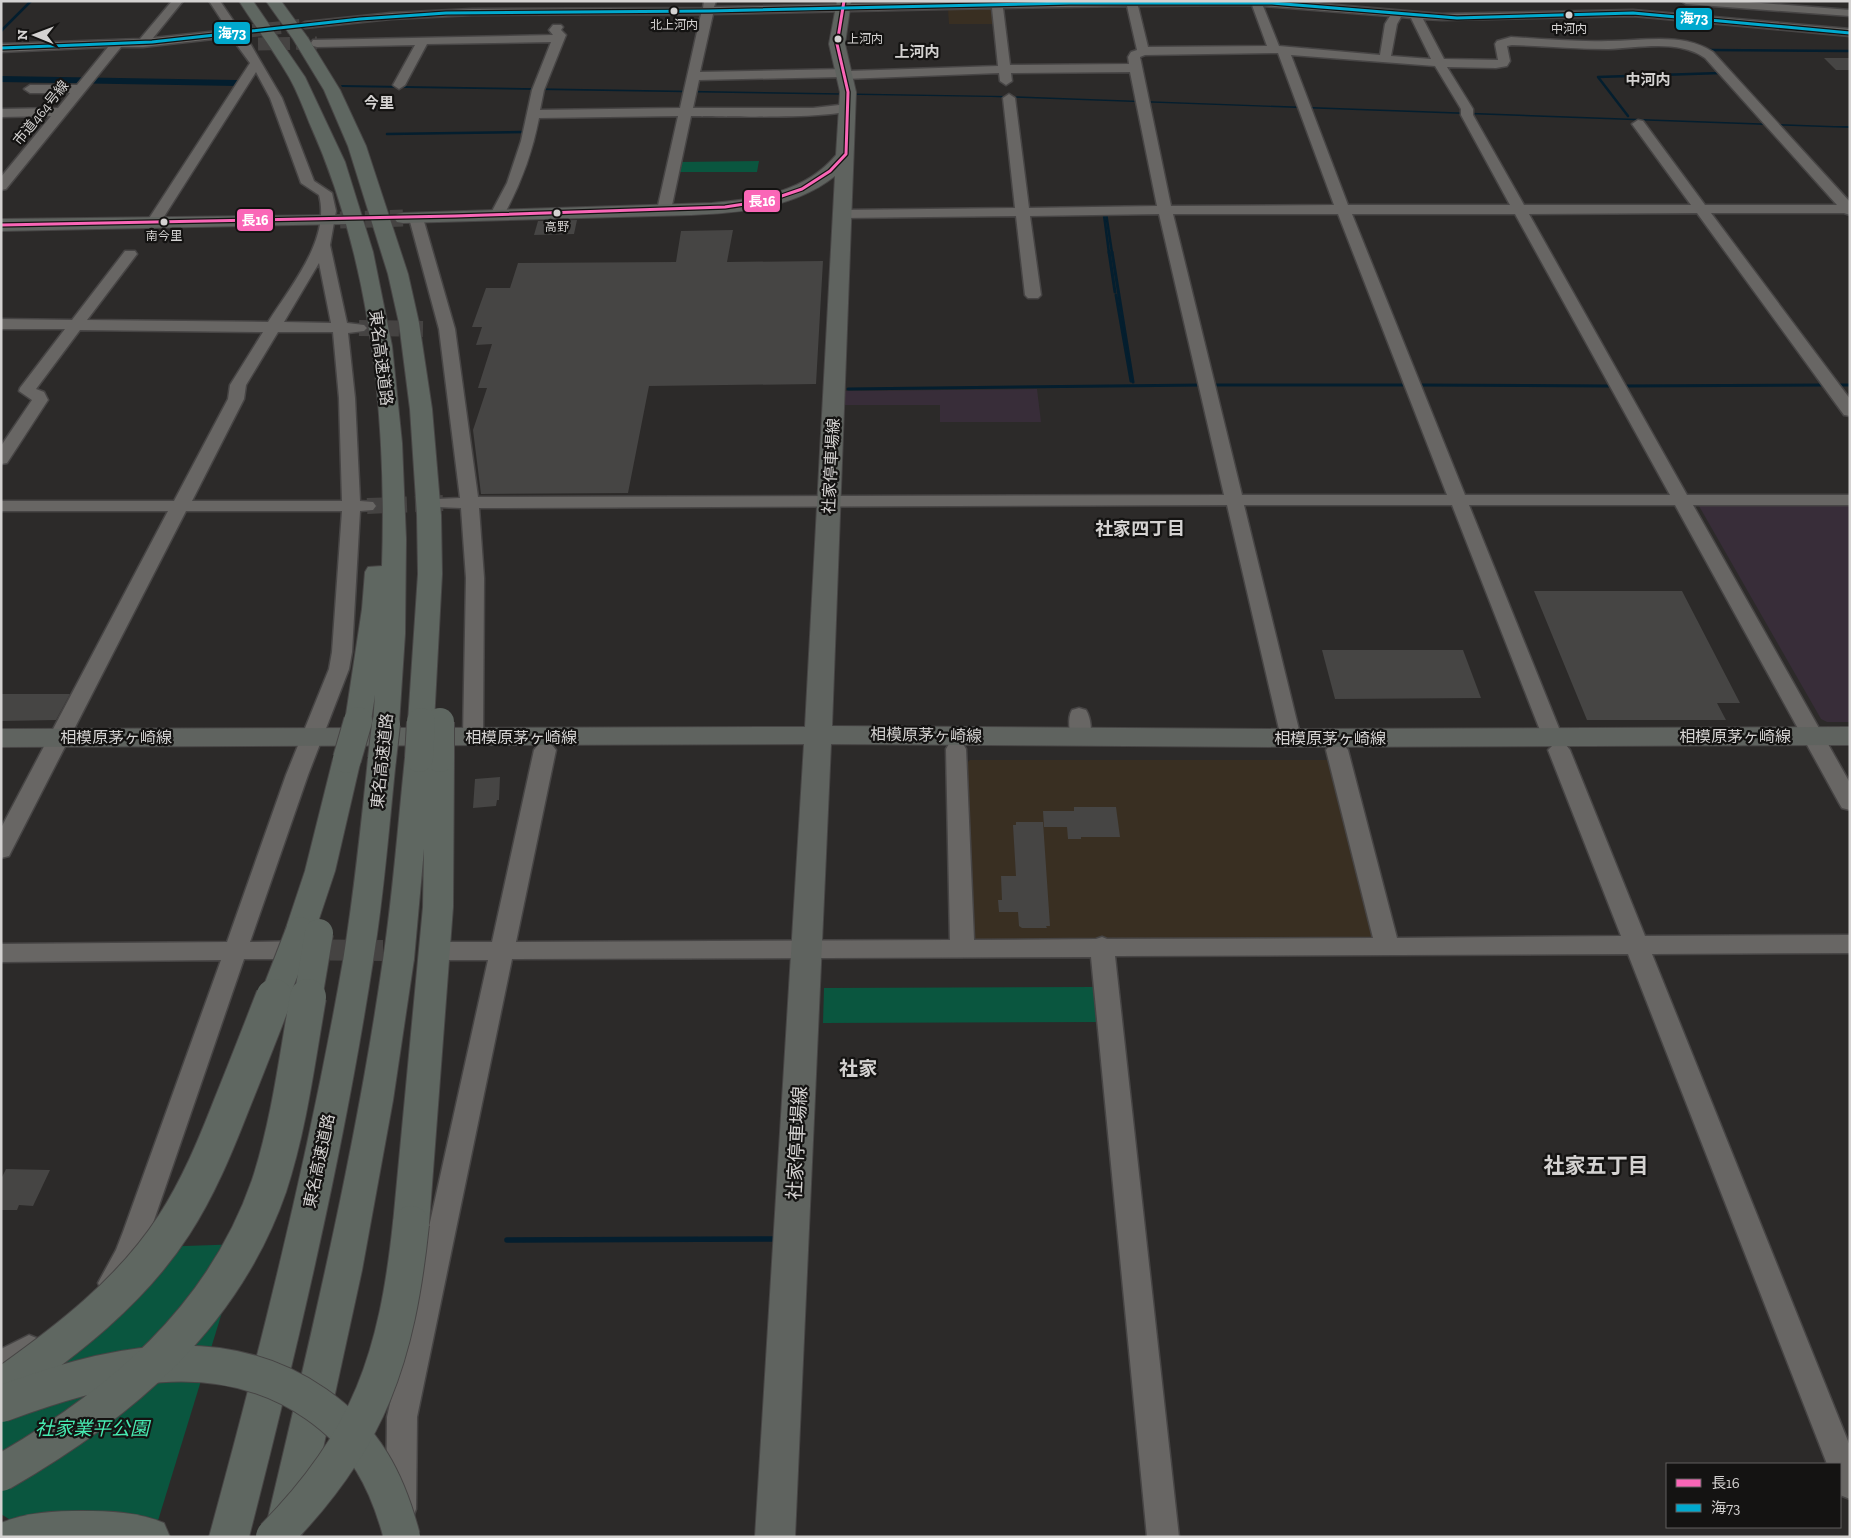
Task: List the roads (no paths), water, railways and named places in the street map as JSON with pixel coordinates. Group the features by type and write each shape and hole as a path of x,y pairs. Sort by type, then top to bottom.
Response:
{"highway":[{"name":"東名高速道路","path":"228,1537 293,1279 331,1105 358,960 373,850 360,759 386,724 395,577 394,489 389,423 377,320 340,219 346,187 300,86 275,41 246,1"},
{"name":"東名高速道路","path":"273,1 300,38 332,90 358,146 398,274 416,371 427,469 430,574 429,758 399,959 376,1100 344,1270 298,1480 283,1537"},
{"path":"1,1473 68,1433 139,1378 174,1344 201,1312 242,1250 259,1212 277,1159 316,938 360,759 358,720 374,609 382,483 389,423"},
{"path":"274,1537 331,1474 346,1451 370,1404 393,1344 401,1307 411,1224 438,907 429,758"},
{"path":"1,1387 46,1355 101,1310 128,1283 173,1227 191,1197 316,938"},
{"path":"1,1404 63,1382 97,1373 127,1367 158,1364 221,1366 274,1380 322,1408 344,1426 365,1450 382,1476 396,1507 402,1537"},
{"path":"15,1537 75,1529 113,1530 150,1537"}],"main road":[{"name":"社家停車場線","path":"775,1537 808,948 846,154 848,98 837,44 843,5"},
{"path":"792,194 831,172 846,154"},
{"path":"814,183 831,181 843,198"},
{"path":"410,218 664,210 738,205 821,190 832,191 843,198"},
{"path":"1,224 340,219"},
{"name":"相模原茅ヶ崎線","path":"1,738 57,743 309,743 545,750 818,742 1080,726 1291,738 1556,744"},
{"name":"相模原茅ヶ崎線","path":"1817,743 1850,736"},
{"name":"相模原茅ヶ崎線","path":"309,743 473,738 818,742 956,750 1337,750 1556,744 1817,743 1850,748"},
{"name":"相模原茅ヶ崎線","path":"1,750 57,743"}],"street":[{"path":"148,43 178,1"},
{"path":"1,850 236,399 238,386 314,256 340,219 329,210 324,193 308,183 295,143 276,98 245,40 214,1"},
{"path":"399,85 436,1"},
{"path":"1513,1 1523,15"},
{"path":"1630,1 1633,13 1658,42"},
{"path":"1686,1 1771,7 1822,6 1850,12"},
{"path":"317,43 423,30 565,6 1131,2 1256,2 1457,18 1633,13 1848,34"},
{"path":"1131,2 1143,51"},
{"path":"1256,2 1305,108 1412,385 1850,1484"},
{"path":"997,3 1033,294"},
{"path":"497,215 514,183 523,158 538,89 560,35 555,30 565,6"},
{"path":"664,210 709,6"},
{"path":"1771,7 1789,28"},
{"path":"1385,58 1391,24 1396,14"},
{"path":"1415,15 1467,109 1466,114 1850,803"},
{"path":"1510,16 1525,41"},
{"path":"305,25 559,38"},
{"path":"1,48 148,43 156,46 245,40"},
{"path":"1291,738 1165,210 1141,102 1135,68 1135,55 1143,51 1278,50 1440,63 1500,64 1504,60 1501,44 1508,42 1525,41 1537,44 1583,45 1658,42 1692,47 1705,51 1774,124 1849,210"},
{"name":"市道464号線","path":"1,186 116,45"},
{"path":"153,223 256,63"},
{"path":"693,76 1135,68"},
{"path":"30,89 84,84"},
{"path":"533,114 813,112 848,98"},
{"path":"1,112 61,112"},
{"path":"1638,124 1850,411"},
{"path":"843,198 1022,212 1520,209 1849,210"},
{"path":"410,218 439,329 470,503 475,578 473,738"},
{"path":"1,1364 83,1311 115,1279 137,1232 234,951 309,743 339,669 359,506 340,328 323,245"},
{"path":"1,459 40,400 38,395 27,391 130,254"},
{"path":"1,324 359,328"},
{"path":"444,504 829,500 1850,500"},
{"path":"1,506 359,506"},
{"path":"402,1537 402,1417 545,750"},
{"path":"956,750 962,947"},
{"path":"1337,750 1387,946"},
{"path":"1,953 234,951 316,938"},
{"path":"446,951 1102,946 1850,944"},
{"path":"1102,946 1163,1537"}],"water":[{"path":"341,85 1006,96 1850,126 1850,128 992,97 342,87"}],"waterway":[{"path":"1,31 31,1"},
{"path":"1709,50 1850,51"},
{"path":"1628,116 1598,77 1721,73 1719,71"},
{"path":"1,79 237,83"},
{"path":"387,134 524,132"},
{"path":"1106,213 1112,253"},
{"path":"1104,215 1109,253"},
{"path":"1109,252 1115,292"},
{"path":"1112,252 1133,382"},
{"path":"1116,295 1131,381"},
{"path":"848,389 1203,385"},
{"path":"1211,385 1408,385"},
{"path":"1416,385 1613,386"},
{"path":"1621,386 1826,385"},
{"path":"1834,385 1850,385"},
{"path":"507,1240 772,1239"}],"tunnel":[{"path":"249,31 305,25"},
{"path":"258,44 317,43"},
{"path":"340,220 403,218"},
{"path":"359,328 431,329"},
{"path":"367,506 443,503"},
{"path":"330,950 446,951"}],"place":[{"name":"北上河内","path":"674,11"},
{"name":"中河内","path":"1569,15"},
{"name":"上河内","path":"838,39"},
{"name":"高野","path":"557,213"},
{"name":"南今里","path":"164,222"}],"district":[{"name":"上河内","path":"917,52"},
{"name":"中河内","path":"1648,80"},
{"name":"今里","path":"379,103"},
{"name":"社家四丁目","path":"1140,529"},
{"name":"社家","path":"858,1068"},
{"name":"社家五丁目","path":"1596,1165"}],"park label":[{"name":"社家業平公園","path":"92,1428"}]}
